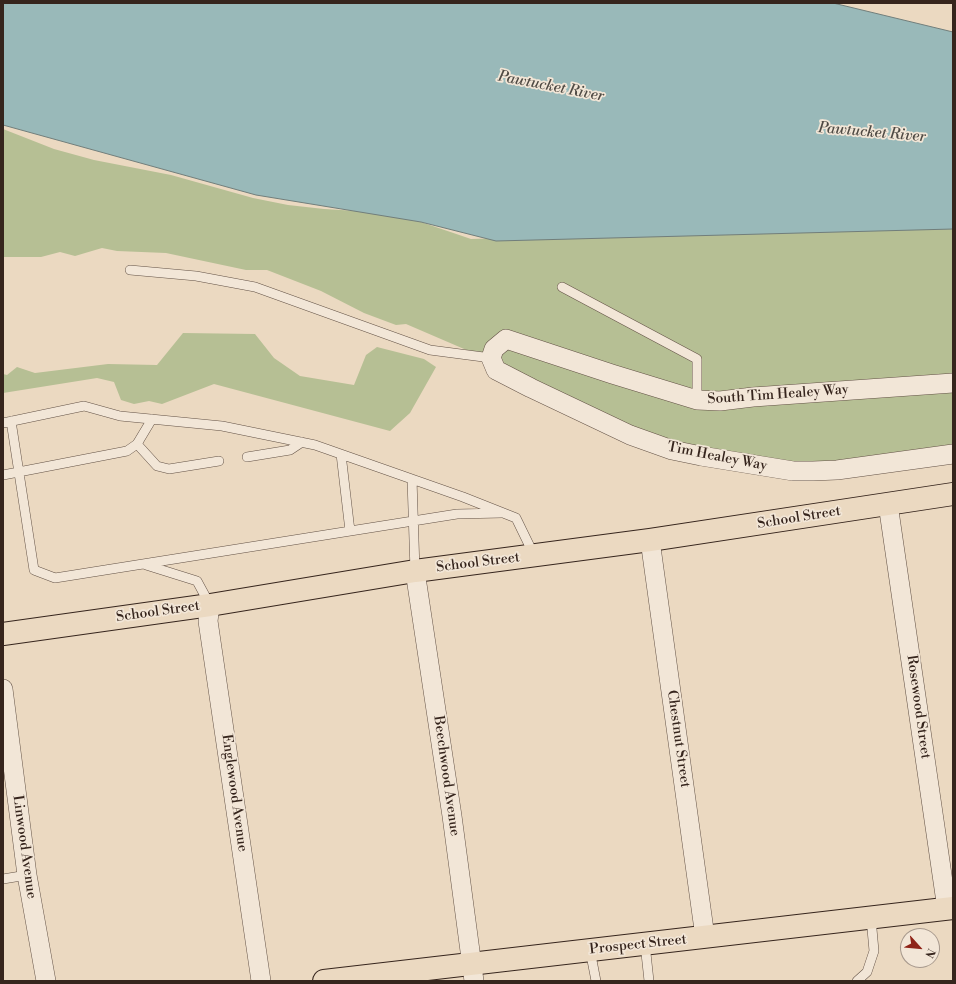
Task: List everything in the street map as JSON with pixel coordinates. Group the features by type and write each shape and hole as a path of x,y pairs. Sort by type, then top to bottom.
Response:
{"main road":[{"name":"School Street","path":"3,634 210,605 415,571 650,540 953,494"},
{"name":"Prospect Street","path":"324,981 473,972 590,950 950,908"}],"street":[{"name":"South Tim Healey Way","path":"494,364 494,349 506,340 697,400 720,401 760,396 953,383"},
{"name":"Tim Healey Way","path":"494,364 531,388 630,435 672,450 701,456 792,471 813,471 837,470 953,454"},
{"name":"Rosewood Street","path":"888,504 950,908"},
{"name":"Chestnut Street","path":"650,540 705,937"},
{"name":"Beechwood Avenue","path":"415,571 450,800 473,972"},
{"name":"Englewood Avenue","path":"210,605 208,621 261,981"},
{"name":"Linwood Avenue","path":"3,689 26,875 46,981"}],"lane":[{"path":"130,270 196,276 255,287 430,350 494,364"},
{"path":"562,287 697,359 697,400"},
{"path":"502,513 457,514 55,578 34,570 18,472 7,422 84,406 120,416 222,426 314,445 412,479 516,518 534,556"},
{"path":"3,475 127,451 137,444 152,419"},
{"path":"247,457 290,450 302,442"},
{"path":"137,444 157,466 169,469 218,461"},
{"path":"341,454 350,531"},
{"path":"412,479 415,571"},
{"path":"145,564 197,581 210,605"},
{"path":"3,879 26,875"},
{"path":"857,981 867,972 874,951 871,918"},
{"path":"645,944 650,981"},
{"path":"590,950 596,981"}],"green space":[{"path":"3,129 54,149 94,160 171,175 253,198 288,205 374,212 421,222 471,239 953,225 953,444 945,448 938,446 935,449 840,466 784,466 634,434 485,358 406,324 396,325 364,313 321,291 267,270 246,270 166,253 117,251 102,248 75,256 60,252 41,257 3,257"},
{"path":"183,333 255,334 274,358 300,376 354,385 366,355 377,347 424,359 436,367 410,413 390,431 214,384 162,404 149,401 134,404 121,400 114,382 97,378 3,393 3,374 7,375 17,367 35,373 108,364 157,365"}],"water":[{"name":"Pawtucket River","path":"3,3 833,3 953,32 953,229 496,241 421,222 256,195 3,125"}]}
